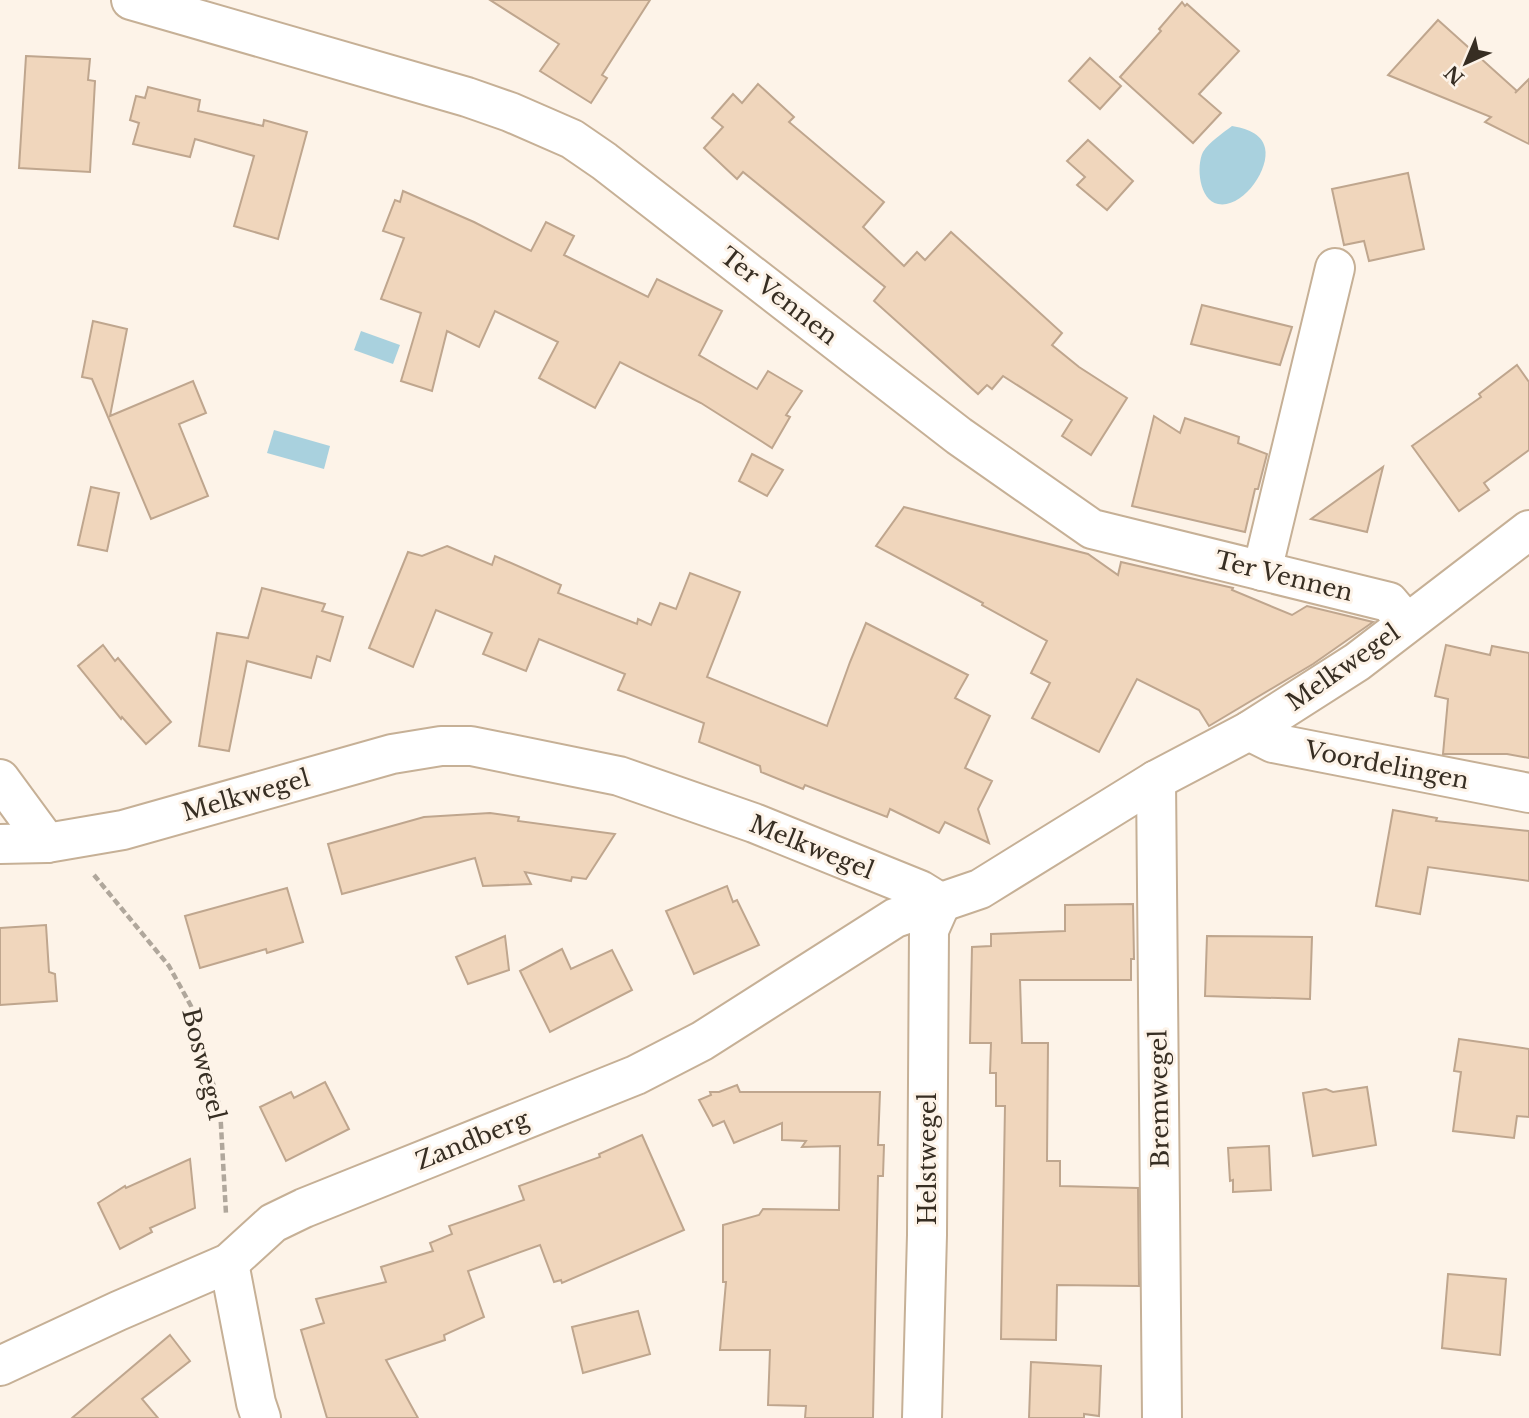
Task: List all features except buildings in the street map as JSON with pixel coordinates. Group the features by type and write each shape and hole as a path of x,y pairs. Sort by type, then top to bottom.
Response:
{"street":[{"name":"Ter Vennen","path":"131,0 467,97 572,139 959,436 1092,529 1389,603 1406,622"},
{"path":"1262,570 1335,268"},
{"name":"Melkwegel","path":"0,844 47,843 123,830 392,754 441,746 471,746 599,771 653,787 754,823 920,890 941,903 980,889 1156,780 1249,731 1357,662 1529,530"},
{"name":"Voordelingen","path":"1249,731 1273,743 1529,793"},
{"path":"0,779 47,843"},
{"name":"Bremwegel","path":"1156,780 1162,1418"},
{"name":"Zandberg","path":"0,1366 118,1311 229,1264 273,1223 339,1193 636,1075 702,1041 895,918 941,903"},
{"name":"Helstwegel","path":"922,1418 927,1236 929,930 941,903"},
{"path":"229,1264 261,1418"}],"path":[{"name":"Boswegel","path":"47,843 90,871 169,965 191,1006 219,1108 229,1264"}],"water":[{"path":"1232,126 1257,135 1265,148 1265,157 1259,177 1245,194 1227,204 1218,204 1207,196 1203,189 1201,158 1209,145"},
{"path":"361,331 400,345 393,364 354,350"},
{"path":"274,430 330,446 324,469 267,453"}]}
